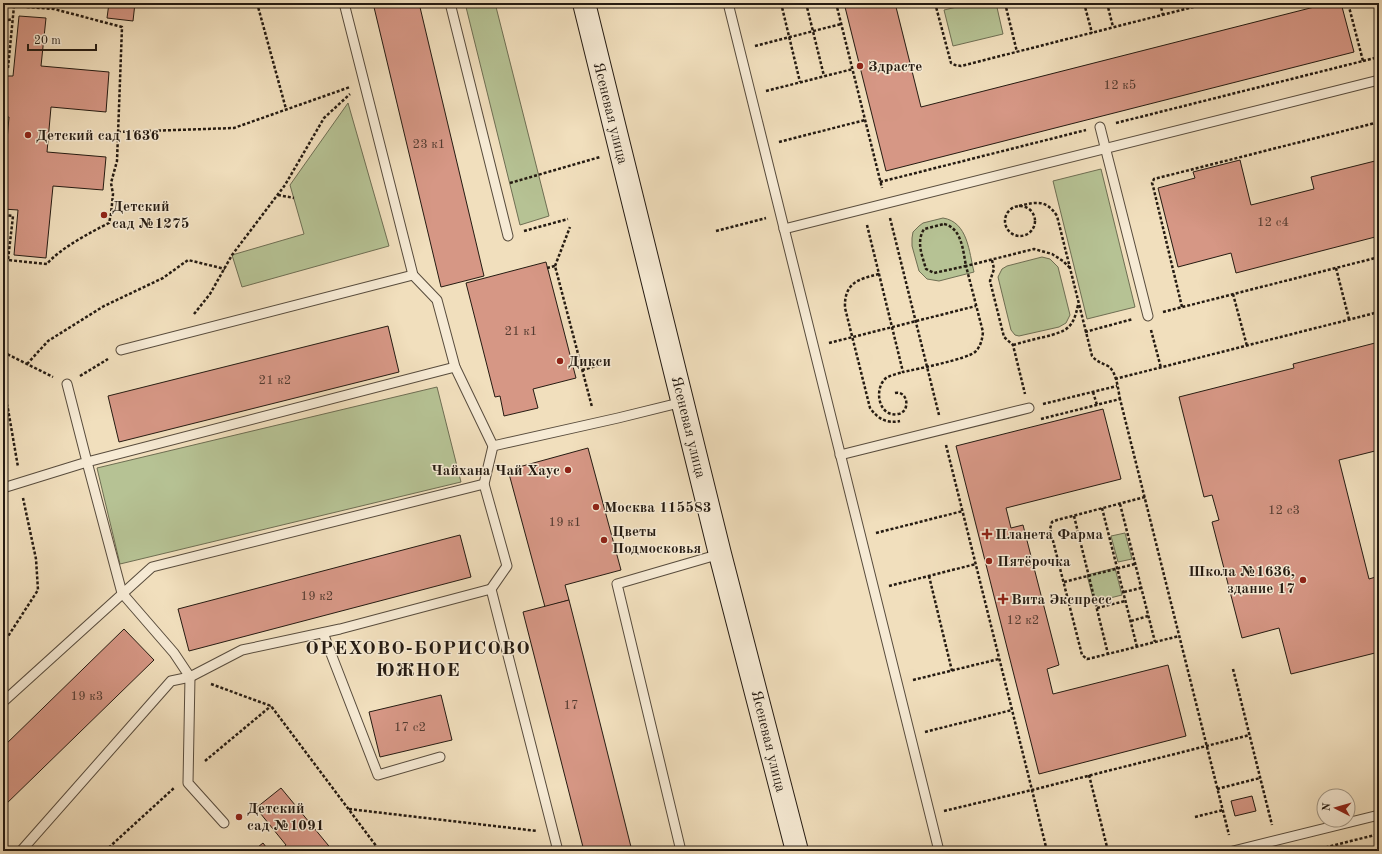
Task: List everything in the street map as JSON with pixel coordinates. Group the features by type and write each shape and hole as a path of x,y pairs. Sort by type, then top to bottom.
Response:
{"main road":[{"name":"Ясеневая улица","path":"584,3 720,554 797,851"}],"lane":[{"path":"21,851 171,682 190,677 242,650 323,633 491,589 507,566 484,484 493,446 455,367 437,300 413,275 344,3"},
{"path":"450,3 508,236"},
{"path":"728,3 939,851"},
{"path":"784,229 1379,80"},
{"path":"1100,127 1148,316"},
{"path":"122,350 413,275"},
{"path":"3,488 86,462 455,367"},
{"path":"67,384 86,462 122,593 174,653 190,677 188,783 224,823"},
{"path":"493,446 683,402"},
{"path":"840,455 1029,408"},
{"path":"3,702 152,567 484,484"},
{"path":"681,851 617,584 720,554"},
{"path":"491,589 558,851"},
{"path":"323,633 378,775 440,757"},
{"path":"1233,851 1379,815"}],"path":[{"path":"258,3 286,109"},
{"path":"781,3 800,82"},
{"path":"806,3 824,76"},
{"path":"836,3 931,384"},
{"path":"935,3 949,57 954,66 961,66 1209,3"},
{"path":"1005,3 1017,52"},
{"path":"1084,3 1092,33"},
{"path":"1107,3 1113,27"},
{"path":"1160,3 1163,15"},
{"path":"1348,3 1363,61"},
{"path":"3,68 8,68 14,6 54,9 122,27 117,161 111,183 112,194 109,223 95,230 53,257 48,264 8,260 13,216 3,215"},
{"path":"3,21 13,19"},
{"path":"739,50 841,24"},
{"path":"880,182 1379,57"},
{"path":"750,95 852,69"},
{"path":"118,132 234,128 364,82"},
{"path":"176,336 210,294 232,255 278,195 324,118 364,82"},
{"path":"763,146 865,120"},
{"path":"1182,307 1152,183 1154,179 1379,122"},
{"path":"496,187 556,171 621,150"},
{"path":"278,195 294,198"},
{"path":"1019,206 1024,206 1029,209 1035,217 1036,223 1031,232 1022,236 1012,234 1008,230 1005,220 1006,215 1010,210 1019,206 1038,202 1046,205 1054,211 1057,216 1092,356 1100,363 1111,368 1115,379 1229,836"},
{"path":"863,210 903,372"},
{"path":"716,231 780,214"},
{"path":"508,236 568,219"},
{"path":"895,393 899,392 905,396 906,404 906,409 897,414 884,409 880,402 878,393 882,382 886,378 903,372 971,355 980,347 982,341 983,332 966,266 959,236 955,229 944,224 924,229 919,240 928,271 937,273 966,266 992,260 1034,249 1052,254 1070,268"},
{"path":"570,228 555,266 596,423"},
{"path":"1085,332 1379,257"},
{"path":"27,364 48,341 104,306 163,278 188,260 225,269"},
{"path":"992,260 994,269 990,281 1004,337 1013,345 1029,408 1117,386"},
{"path":"547,268 555,266"},
{"path":"1336,268 1349,320"},
{"path":"879,274 861,278 855,282 847,292 845,308 870,408 875,415 882,420 889,422 904,420"},
{"path":"1234,294 1247,346"},
{"path":"1013,345 1062,332 1076,317 1078,304"},
{"path":"813,347 976,306"},
{"path":"1115,379 1379,312"},
{"path":"1148,316 1161,368"},
{"path":"3,352 67,384 122,350"},
{"path":"582,370 604,364"},
{"path":"3,389 8,409 20,483 36,559 38,590 3,644"},
{"path":"1093,392 1097,405"},
{"path":"1040,419 1120,399"},
{"path":"931,414 938,412"},
{"path":"946,443 1047,851"},
{"path":"1145,498 1052,522 1050,525 1064,582 1082,655 1087,659 1179,636"},
{"path":"1120,504 1155,642"},
{"path":"1102,508 1137,647"},
{"path":"861,537 963,511"},
{"path":"1074,516 1108,654"},
{"path":"874,590 976,564"},
{"path":"1064,582 1135,564"},
{"path":"928,576 952,671"},
{"path":"1124,592 1141,588"},
{"path":"1097,608 1125,601"},
{"path":"1130,621 1148,616"},
{"path":"898,684 1000,659"},
{"path":"1233,669 1276,840"},
{"path":"190,677 271,706 380,851"},
{"path":"911,736 1012,710"},
{"path":"930,815 1250,735"},
{"path":"1089,775 1108,851"},
{"path":"1218,789 1260,778"},
{"path":"349,809 553,833"},
{"path":"1195,817 1222,810"},
{"path":"1311,851 1379,834"}],"green space":[{"path":"465,3 495,3 549,216 520,225"},
{"path":"974,3 996,3 1003,34 953,46 944,10"},
{"path":"348,103 389,246 242,287 232,255 304,234 290,185"},
{"path":"1101,169 1135,307 1087,319 1053,181"},
{"path":"943,218 958,225 969,247 974,272 939,281 927,279 919,271 912,246 912,238 913,232 923,223"},
{"path":"1042,257 1050,259 1058,267 1070,315 1066,323 1059,327 1019,336 1015,335 1011,330 998,277 1002,269 1007,266"},
{"path":"437,387 461,482 120,564 97,468"},
{"path":"1125,533 1132,559 1118,562 1111,536"},
{"path":"1115,568 1122,595 1094,602 1087,575"}],"building":[{"path":"109,3 135,3 133,21 107,18"},
{"path":"373,3 419,3 484,276 441,287"},
{"path":"844,3 895,3 921,107 1330,3 1341,3 1354,52 886,171"},
{"name":"Детский сад 1636","path":"19,16 46,18 41,66 109,72 106,112 51,107 47,152 106,157 103,190 53,186 46,258 14,255 18,210 3,209 3,163 5,164 9,117 3,117 3,76 13,76"},
{"path":"1240,160 1251,205 1314,189 1311,177 1379,160 1379,236 1236,273 1231,253 1178,267 1158,188 1195,178 1193,172"},
{"path":"546,262 576,378 533,389 538,408 504,416 500,396 495,397 466,283"},
{"path":"388,326 399,372 119,442 108,396"},
{"name":"Школа №1636, здание 17","path":"1379,342 1379,450 1339,460 1369,579 1379,576 1379,652 1291,674 1279,628 1242,638 1212,522 1219,520 1212,495 1204,497 1179,397 1294,368 1293,364"},
{"path":"1103,409 1121,479 1006,508 1011,528 1023,525 1059,665 1047,669 1053,694 1168,665 1186,736 1039,774 956,446"},
{"path":"588,448 621,570 565,585 569,600 545,607 508,470"},
{"path":"460,535 471,577 189,651 178,609"},
{"path":"569,600 632,851 584,851 523,612"},
{"path":"124,629 154,660 3,807 3,747"},
{"path":"441,695 452,740 380,757 369,712"},
{"path":"281,788 333,851 279,851 286,845 256,808"},
{"path":"1252,796 1256,811 1235,816 1231,801"},
{"path":"263,843 269,851 253,851"}],"place":[{"name":"Здрасте","path":"860,66"},
{"name":"Детский сад 1636","path":"28,135"},
{"name":"Детский сад №1275","path":"104,215"},
{"name":"Дикси","path":"560,361"},
{"name":"Чайхана Чай Хаус","path":"568,470"},
{"name":"Москва 115583","path":"596,507"},
{"name":"Планета Фарма","path":"987,534"},
{"name":"Цветы Подмосковья","path":"604,540"},
{"name":"Пятёрочка","path":"989,561"},
{"name":"Школа №1636, здание 17","path":"1303,580"},
{"name":"Вита Экспресс","path":"1003,599"},
{"name":"Детский сад №1091","path":"239,817"}],"district":[{"name":"ОРЕХОВО-БОРИСОВО ЮЖНОЕ","path":"418,658"}]}
